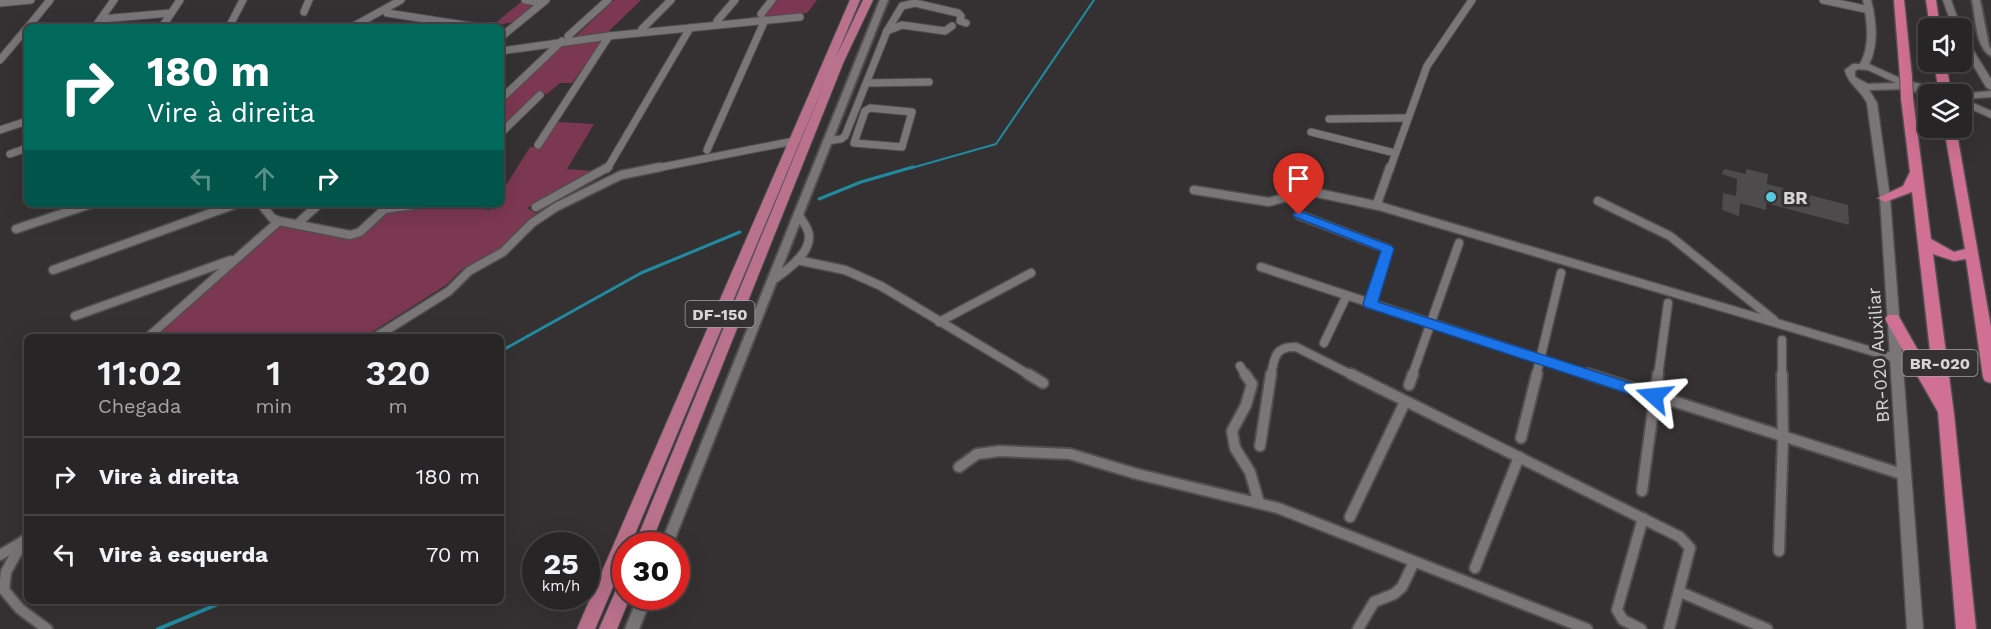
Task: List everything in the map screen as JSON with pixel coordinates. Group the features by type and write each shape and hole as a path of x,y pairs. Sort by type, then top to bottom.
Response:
{"highway":[{"name":"BR-020","path":"1899,0 1907,98 1946,414 1966,629"},
{"path":"1931,0 1934,18"},
{"name":"BR-020","path":"1952,138 1991,377"},
{"path":"1886,198 1908,189 1916,172"},
{"path":"1926,242 1939,252 1952,257 1964,256 1972,251"},
{"path":"1893,319 1946,414"}],"main road":[{"path":"838,40 849,0"},
{"name":"DF-150","path":"586,629 855,0"},
{"name":"DF-150","path":"648,532 835,71 868,0"},
{"path":"1947,0 1953,18"},
{"path":"1863,66 1869,57 1868,5"},
{"path":"1972,56 1991,87"},
{"path":"1918,86 1901,82 1875,69 1863,66 1850,70 1851,78 1859,84 1873,88 1903,86 1918,88"},
{"name":"BR-020 Auxiliar","path":"1859,84 1872,103 1886,198 1915,629"},
{"path":"1972,95 1991,94"},
{"path":"1972,106 1991,115"},
{"path":"608,629 616,610"}],"street":[{"path":"0,3 31,0"},
{"path":"30,24 50,0"},
{"path":"97,24 114,0"},
{"path":"164,24 180,0"},
{"path":"231,24 243,0"},
{"path":"304,12 309,0"},
{"path":"357,24 401,0"},
{"path":"525,0 544,1"},
{"path":"504,96 608,0"},
{"path":"642,29 671,0"},
{"path":"717,21 735,0"},
{"path":"707,150 772,0"},
{"path":"672,532 884,0"},
{"path":"1379,206 1378,201 1427,66 1472,0"},
{"path":"1823,0 1868,5"},
{"path":"1976,0 1985,46 1991,54"},
{"path":"504,35 544,1"},
{"path":"827,141 841,139 849,125 887,31 899,8 910,3 960,14 960,21 966,23"},
{"path":"100,19 171,13"},
{"path":"387,13 458,24"},
{"path":"504,50 565,39 690,28 763,17 800,17"},
{"path":"504,26 517,24"},
{"path":"887,31 902,25 945,31 952,26"},
{"path":"536,207 607,169 690,28"},
{"path":"0,60 24,31"},
{"path":"538,145 609,36"},
{"path":"867,82 904,84 929,82"},
{"path":"504,130 540,95"},
{"path":"870,108 908,110 913,113 903,144 899,148 854,143 859,126 865,111 870,108"},
{"path":"1329,119 1408,118"},
{"path":"0,130 24,122"},
{"path":"849,125 859,126"},
{"path":"1311,132 1395,153"},
{"path":"380,334 449,291 469,271 503,252 532,223 556,207 621,175 794,141"},
{"path":"10,154 24,149"},
{"path":"1194,190 1269,202 1308,191 1379,206 1895,358"},
{"path":"1598,201 1670,236 1778,323"},
{"path":"16,229 81,207"},
{"path":"53,270 229,207"},
{"path":"263,207 272,218 279,221 350,236 360,232 387,207"},
{"path":"297,224 316,207"},
{"path":"772,281 797,260 808,244 810,237 798,214"},
{"path":"1299,215 1388,249 1370,304"},
{"path":"151,334 279,221"},
{"path":"1409,385 1459,243"},
{"path":"75,316 236,258"},
{"path":"797,260 831,266 862,277 910,302 939,322 1043,383"},
{"path":"1261,267 1541,360 1905,475"},
{"path":"939,322 1031,273"},
{"path":"1521,438 1562,273"},
{"path":"1324,342 1346,297"},
{"path":"1642,491 1668,303"},
{"path":"1779,551 1783,438 1782,340"},
{"path":"1260,446 1274,357 1278,350 1285,346 1305,350 1687,542 1690,548 1669,629"},
{"path":"1240,366 1252,384 1246,405 1232,431 1234,448 1251,472 1258,503"},
{"path":"1350,517 1405,402"},
{"path":"959,467 977,454 1000,451 1070,454 1137,474 1278,507 1587,629"},
{"path":"1475,568 1519,457"},
{"path":"1641,629 1619,618 1617,610 1643,518"},
{"path":"0,555 24,541"},
{"path":"24,542 5,575 4,589 13,604 47,629"},
{"path":"1358,629 1374,602 1394,594 1402,587 1414,562"},
{"path":"1680,591 1767,629"},
{"path":"632,629 640,610"}],"shaded area":[{"path":"614,0 641,0 605,35 574,38"},
{"path":"777,0 817,0 807,13 747,20 750,17 765,15"},
{"path":"521,2 537,4 518,21 494,24"},
{"path":"605,38 572,83 560,83 547,94 539,93 504,127 504,99 563,43"},
{"path":"557,122 594,124 567,169 594,171 527,208 537,214 493,254 461,270 446,285 369,334 157,334 275,228 283,225 356,238 380,217 404,209 449,207 490,210 492,207 504,207 504,188 530,147 540,148"}],"building":[{"name":"BR","path":"1724,169 1746,174 1746,169 1768,174 1767,184 1848,205 1849,225 1766,203 1766,210 1740,203 1739,216 1722,210 1723,193 1736,196 1737,179 1722,174"}],"waterway":[{"path":"908,169 996,144 1094,0"},
{"path":"819,199 861,182 913,167"},
{"path":"504,349 641,273 740,232"},
{"path":"158,629 218,604"}],"place":[{"name":"BR","path":"1771,197"}],"route":[{"path":"1299,215 1388,249 1389,252 1370,304 1654,396"}]}
